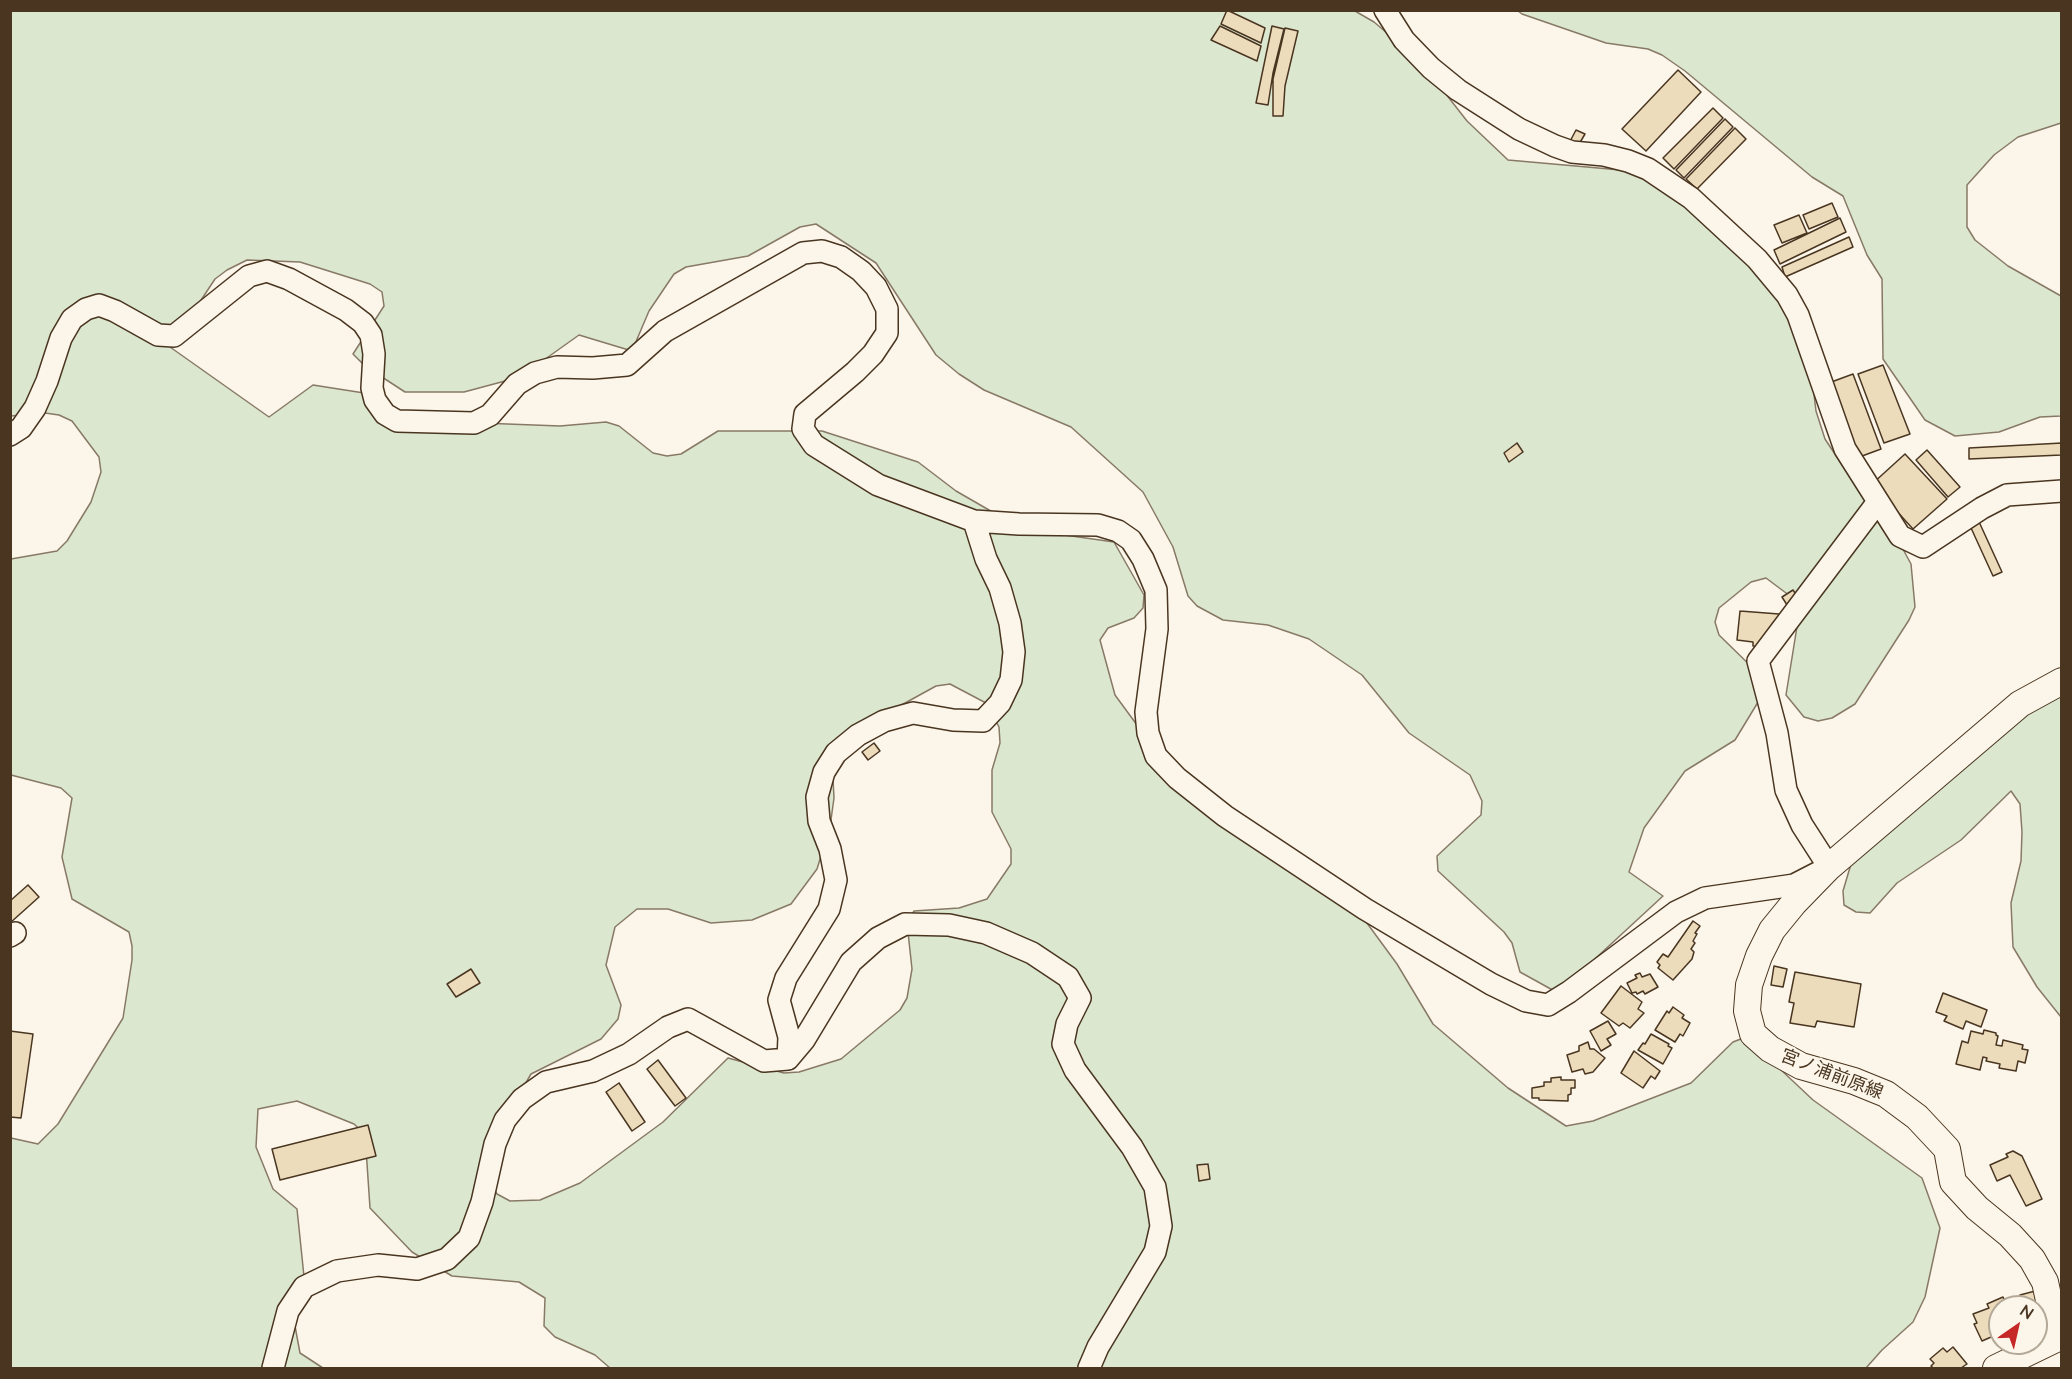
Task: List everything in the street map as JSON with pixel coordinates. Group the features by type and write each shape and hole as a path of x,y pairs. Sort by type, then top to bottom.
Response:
{"main road":[{"name":"宮ノ浦前原線","path":"2059,1337 2045,1282 2032,1259 2010,1235 1977,1208 1953,1182 1947,1149 1917,1117 1886,1094 1854,1081 1802,1066 1770,1049 1753,1034 1747,1011 1749,985 1759,956 1772,930 1829,867 2020,704 2061,681"},
{"path":"1996,1368 2059,1337"}],"street":[{"path":"1384,10 1404,40 1431,68 1458,90 1518,129 1555,147 1572,152 1604,155 1648,169 1691,198 1757,259 1787,295 1798,315 1845,449 1877,503 1900,536 1923,547 1982,508 2007,495 2061,491"},
{"path":"10,435 21,428 35,408 47,381 61,338 72,319 86,309 99,305 158,334 174,336 249,276 267,271 289,279 327,299 363,323 371,335 374,354 372,388 375,400 385,414 397,421 474,423 490,415 517,384 535,373 557,367 593,368 627,365 665,331 803,253 822,250 841,257 861,271 876,287 887,309 887,333 873,354 855,372 805,414 803,429 814,445 878,485 974,521 1098,525 1118,531 1131,540 1143,559 1156,590 1157,629 1146,712 1148,733 1156,756 1177,778 1225,816 1365,909 1491,984 1526,1001 1548,1005 1569,992 1676,912 1705,898 1794,885 1829,867 1802,825 1786,790 1777,734 1758,661 1877,503"},
{"path":"788,1059 789,1037 779,1000 786,978 830,909 836,880 830,849 819,821 817,797 824,772 836,753 858,735 884,721 914,713 953,720 983,721 1000,703 1011,680 1014,652 1010,623 1000,588 986,559 974,521"},
{"path":"273,1368 288,1311 304,1287 337,1271 378,1266 417,1269 447,1258 469,1238 482,1202 495,1144 505,1120 522,1099 546,1082 593,1071 629,1054 668,1027 688,1019 764,1061 788,1059 804,1040 851,962 878,938 905,924 949,926 986,933 1032,954 1068,976 1080,998 1068,1024 1063,1044 1075,1070 1132,1147 1155,1186 1161,1226 1155,1252 1098,1347 1089,1368"}],"green space":[{"path":"11,11 1355,11 1374,22 1420,61 1467,121 1508,160 1632,171 1722,225 1765,268 1811,370 1816,411 1825,439 1860,492 1891,527 1911,564 1915,607 1909,620 1855,704 1832,718 1818,721 1804,717 1786,695 1800,608 1790,596 1766,578 1751,582 1719,608 1715,622 1719,635 1761,676 1766,689 1735,740 1685,771 1644,828 1629,872 1663,896 1558,993 1520,972 1512,943 1504,932 1438,871 1437,856 1481,815 1482,801 1470,775 1409,733 1362,675 1309,639 1268,625 1223,620 1197,606 1188,596 1173,547 1143,492 1071,427 984,390 959,374 936,355 876,263 816,224 800,227 748,256 686,267 674,274 649,311 632,351 579,335 520,377 464,392 405,392 365,366 353,354 384,306 382,292 370,284 300,262 247,260 227,270 215,279 170,347 269,417 313,385 364,393 398,414 455,422 560,426 606,422 619,426 653,453 667,456 681,454 718,431 822,431 918,462 956,491 1022,529 1114,542 1144,595 1143,608 1134,618 1108,628 1100,640 1115,695 1173,774 1353,904 1397,964 1433,1024 1508,1088 1566,1126 1593,1121 1691,1083 1733,1042 1746,1037 1813,1100 1922,1178 1940,1228 1925,1297 1913,1322 1866,1368 610,1368 595,1355 555,1337 544,1326 545,1298 519,1282 452,1276 412,1252 370,1208 365,1134 354,1124 297,1101 258,1109 256,1147 273,1189 297,1209 305,1286 295,1326 300,1353 323,1368 11,1368 11,1138 38,1144 58,1124 123,1018 132,946 129,932 72,899 62,857 72,798 61,788 11,775 11,559 57,551 67,541 91,502 101,472 99,457 72,421 59,415 45,413 11,416","holes":["950,684 986,703 999,727 1000,743 992,770 992,812 1011,849 1011,864 987,899 959,908 914,911 907,923 912,969 907,998 900,1010 841,1059 799,1072 784,1073 728,1058 663,1122 580,1183 540,1200 510,1201 497,1194 490,1182 487,1150 531,1074 601,1039 618,1019 621,1005 606,965 615,927 637,909 668,909 711,923 752,920 791,904 817,869 830,827 834,798 832,759 836,741 936,686"]},
{"path":"1518,11 2061,11 2061,123 2018,137 1994,155 1967,185 1967,227 1975,240 2008,266 2061,296 2061,416 2040,417 1999,432 1955,436 1925,420 1883,359 1882,279 1867,255 1843,196 1812,177 1685,71 1662,55 1648,49 1606,43"},
{"path":"2061,688 2061,1017 2037,987 2013,947 2011,903 2021,861 2022,832 2020,804 2011,791 1961,840 1897,883 1870,913 1856,912 1844,905 1843,891 1851,864 2021,706"}],"building":[{"path":"1227,10 1265,28 1261,43 1221,24"},
{"path":"1220,26 1261,46 1257,61 1211,40"},
{"path":"1272,26 1284,29 1268,105 1256,103"},
{"path":"1285,28 1298,31 1285,86 1283,116 1273,116 1273,79"},
{"path":"1678,70 1701,92 1646,151 1622,129"},
{"path":"1713,108 1723,118 1674,169 1663,158"},
{"path":"1725,119 1733,127 1684,178 1676,170"},
{"path":"1735,128 1746,139 1697,189 1686,179"},
{"path":"1576,130 1585,134 1575,151 1567,147"},
{"path":"1832,203 1838,217 1809,229 1803,215"},
{"path":"1799,215 1807,233 1782,243 1774,225"},
{"path":"1840,218 1846,232 1780,264 1774,250"},
{"path":"1849,237 1853,247 1785,277 1782,267"},
{"path":"1883,365 1910,434 1884,443 1858,374"},
{"path":"1853,374 1881,449 1854,459 1826,384"},
{"path":"1517,443 1523,452 1509,462 1504,453"},
{"path":"2062,443 2062,455 1969,459 1969,448"},
{"path":"1927,450 1960,487 1948,497 1916,460"},
{"path":"1905,454 1947,499 1913,529 1872,484"},
{"path":"1975,513 2002,572 1993,576 1966,517"},
{"path":"1793,590 1806,609 1794,616 1782,597"},
{"path":"1740,611 1779,614 1776,642 1769,647 1753,646 1753,642 1737,640"},
{"path":"874,743 880,751 868,760 862,752"},
{"path":"28,885 39,897 10,923 10,901"},
{"path":"1693,921 1700,926 1695,933 1697,934 1693,941 1695,943 1691,949 1694,952 1692,959 1673,980 1658,968 1660,965 1657,962 1663,954 1668,957"},
{"path":"1774,966 1787,969 1783,987 1771,985"},
{"path":"471,969 480,983 456,997 447,984"},
{"path":"1795,972 1861,984 1854,1027 1817,1021 1815,1027 1790,1023 1794,1003 1789,1002"},
{"path":"1640,973 1642,977 1650,974 1658,987 1645,994 1643,991 1637,994 1632,993 1627,983 1637,978 1635,975"},
{"path":"1621,986 1642,1002 1638,1009 1644,1013 1630,1028 1623,1023 1619,1026 1601,1013"},
{"path":"1943,993 1987,1010 1981,1027 1966,1021 1963,1029 1944,1021 1947,1016 1936,1012"},
{"path":"1673,1007 1684,1015 1682,1018 1690,1023 1683,1036 1680,1034 1675,1042 1655,1030 1667,1011 1669,1013"},
{"path":"1608,1021 1616,1034 1607,1039 1611,1045 1601,1051 1590,1031"},
{"path":"1984,1030 1996,1033 1998,1036 1996,1045 2002,1046 2003,1040 2023,1045 2022,1049 2028,1050 2025,1063 2018,1061 2016,1071 1999,1068 2000,1064 1986,1061 1987,1058 1983,1057 1980,1070 1956,1064 1962,1041 1968,1043 1971,1031 1983,1034"},
{"path":"10,1031 33,1034 21,1118 10,1117"},
{"path":"1651,1034 1672,1048 1663,1064 1638,1050"},
{"path":"1588,1042 1590,1049 1594,1049 1605,1058 1593,1072 1585,1074 1583,1069 1572,1072 1567,1055 1579,1051 1579,1046"},
{"path":"1634,1051 1660,1071 1655,1079 1651,1076 1643,1088 1621,1073"},
{"path":"658,1060 686,1098 675,1106 647,1069"},
{"path":"1561,1077 1561,1080 1575,1080 1575,1088 1571,1088 1568,1101 1532,1098 1532,1088 1544,1086 1544,1082 1551,1082 1551,1078"},
{"path":"619,1083 645,1122 632,1131 606,1092"},
{"path":"368,1125 376,1156 280,1180 272,1149"},
{"path":"2013,1151 2022,1156 2042,1199 2026,1206 2010,1175 1997,1181 1990,1165 2008,1157 2006,1154"},
{"path":"1208,1164 1210,1179 1199,1181 1197,1165"},
{"path":"2039,1290 2039,1295 2020,1295"},
{"path":"1988,1308 1988,1338 1982,1341 1974,1324 1977,1323 1973,1314"},
{"path":"1953,1347 1967,1364 1961,1368 1933,1368 1931,1366 1934,1363 1930,1359 1943,1348 1947,1352"}]}
